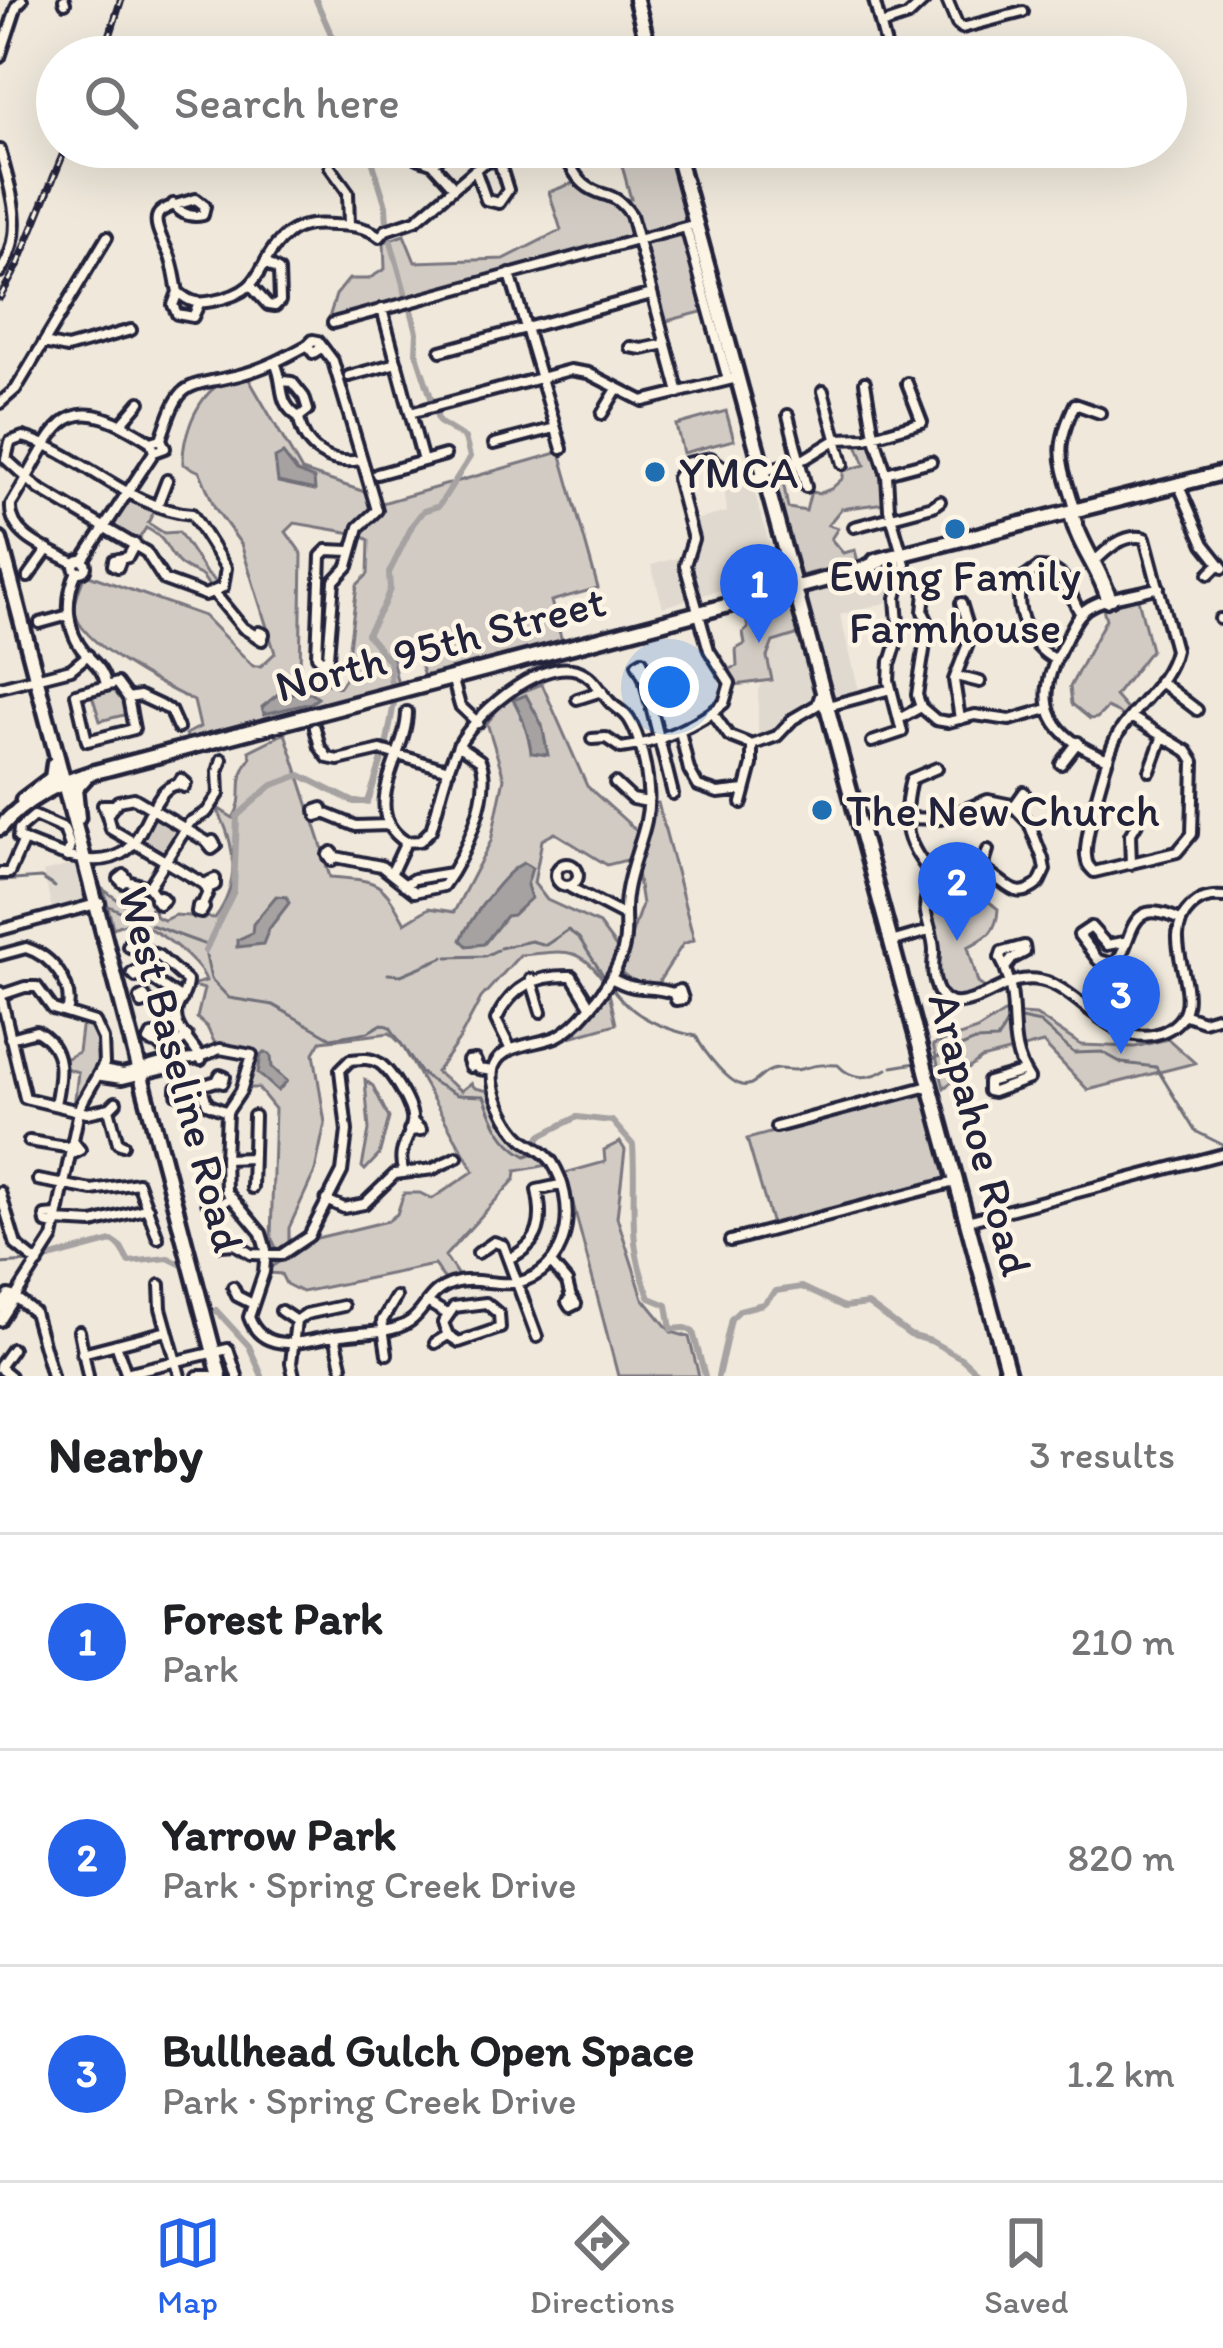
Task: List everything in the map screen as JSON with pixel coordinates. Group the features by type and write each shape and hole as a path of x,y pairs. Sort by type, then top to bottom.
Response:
{"main road":[{"path":"636,0 645,36"},
{"name":"Arapahoe Road","path":"679,168 732,379 795,584 1009,1376"},
{"name":"North 95th Street","path":"20,807 92,773 1223,473"},
{"path":"0,540 43,715 59,759 70,770 92,773"},
{"path":"34,677 65,782"},
{"path":"299,719 315,728 327,712"},
{"path":"0,828 25,795 53,776 59,759"},
{"path":"78,819 75,789 92,773"},
{"name":"West Baseline Road","path":"65,782 67,804 223,1376"},
{"name":"West Baseline Road","path":"65,782 78,819 82,858"},
{"path":"36,797 57,794 67,804"}],"street":[{"path":"874,0 884,36"},
{"path":"881,25 908,16 925,0"},
{"path":"947,0 962,28 1023,12"},
{"path":"0,57 18,2"},
{"path":"0,150 17,221 11,253 0,272"},
{"path":"331,168 349,192 349,225"},
{"path":"437,168 453,186"},
{"path":"178,292 199,304 235,296 251,286 283,238 302,226 349,225 373,230 379,223 386,230 414,221 475,169 486,200 499,203 508,190 501,168"},
{"path":"573,168 586,187 622,202 632,215 680,393"},
{"path":"173,205 157,214 155,228 173,264 178,292 173,304 178,314 194,317 199,304"},
{"path":"333,323 691,225"},
{"path":"0,403 16,389 107,237"},
{"path":"251,286 268,305 280,301 279,271 266,263"},
{"path":"510,274 562,449"},
{"path":"442,351 652,294"},
{"path":"382,309 423,461"},
{"path":"44,343 65,349 131,331"},
{"path":"106,684 69,615 67,594 78,565 107,528 176,398 194,382 234,377 275,363 316,340 333,361 376,510 358,527 348,556 335,578 328,656 322,661 317,656 324,551 348,556"},
{"path":"630,347 666,344"},
{"path":"275,363 308,406 299,417"},
{"path":"350,376 397,363"},
{"path":"410,413 577,370 643,401 732,379"},
{"path":"284,379 282,400 299,417 300,428 316,454 345,463 360,460"},
{"path":"865,382 902,558 893,602 896,633 891,662 891,689 902,733 872,742"},
{"path":"592,739 606,738 621,748 642,744 680,731 724,704 730,682 709,650 685,565 692,539 678,488 680,469 686,463 711,458 729,472 759,471 800,460 837,440 922,422 907,383"},
{"path":"602,414 617,389"},
{"path":"823,391 842,464"},
{"path":"122,423 140,402"},
{"path":"1100,413 1075,404 1060,434 1060,449 1077,543 1093,563 1109,601"},
{"path":"78,565 19,531 5,504 61,424 81,413 122,423 155,444"},
{"path":"788,415 806,487"},
{"path":"494,444 555,428"},
{"path":"22,437 46,447 166,512 192,514 226,568 226,580 215,593 199,594 164,580 146,552 48,495 9,465 5,453 10,442 22,437"},
{"path":"377,474 445,455"},
{"path":"886,473 931,460"},
{"path":"157,506 167,480"},
{"path":"1180,485 1204,544 1221,566 1209,574"},
{"path":"854,527 940,501"},
{"path":"1093,563 1117,543 1142,536 1175,650 1159,681 1131,717 1116,737 1108,759 1086,850 1091,870 1098,873 1177,852 1192,834 1194,761 1187,751 1131,717"},
{"path":"120,562 135,544"},
{"path":"28,577 48,549"},
{"path":"1056,660 1041,653 1030,638 1018,597 1023,579 1038,568 1055,570 1068,581 1081,614"},
{"path":"320,576 335,578"},
{"path":"1108,759 1059,726 1048,709 1046,683 1081,614 1159,587"},
{"path":"926,592 923,612 934,634"},
{"path":"215,593 243,628 256,636"},
{"path":"960,719 954,696 956,676 970,642 961,603"},
{"path":"40,622 69,615"},
{"path":"320,622 332,622"},
{"path":"970,630 934,634 923,650 916,691 921,707 936,720 982,715 1010,720 1048,709"},
{"path":"0,685 71,664 86,654"},
{"path":"101,1073 116,1079 222,1053 252,1058 241,1091 227,1112 224,1184 230,1198 261,1233 267,1255 251,1303 256,1330 292,1345 410,1324 427,1302 454,1282 515,1282 532,1277 550,1263 566,1228 560,1185 549,1158 512,1126 493,1071 500,1057 511,1050 560,1034 611,977 624,946 627,886 648,802 642,744 628,716 579,671 561,668 539,674 504,695 458,745 431,830 420,841 406,842 388,825 383,805 407,712"},
{"path":"956,676 980,682"},
{"path":"452,677 460,706 478,723"},
{"path":"644,678 673,794"},
{"path":"1159,681 1197,710"},
{"path":"117,683 128,698 134,729 87,741 76,694 106,684 117,683"},
{"path":"712,712 729,736 752,745 777,736 793,719 891,689"},
{"path":"577,699 602,691"},
{"path":"128,698 140,696 170,710 178,728"},
{"path":"899,718 921,707"},
{"path":"315,728 324,754 333,759 381,750 449,770"},
{"path":"680,731 698,786 708,792 746,790"},
{"path":"1150,771 1162,738"},
{"path":"1061,764 1078,742"},
{"path":"336,857 375,864 419,892 439,888 470,837 485,778 480,760 458,745"},
{"path":"742,803 752,745"},
{"path":"149,887 185,829 210,809 219,794 222,759"},
{"path":"936,879 911,850 907,818 910,779 938,768"},
{"path":"615,783 632,800 648,802"},
{"path":"21,839 82,858 117,854 132,842 165,789 178,784"},
{"path":"1014,806 1024,792"},
{"path":"202,906 206,886 108,825 107,815 129,797 208,843"},
{"path":"907,818 946,818 988,800 1014,806 1029,823 1045,863 1043,877 1030,890 1015,892 982,869 958,867 936,879 925,906 935,982 951,1000 974,1002 1010,982 1047,982 1099,1020 1140,1033 1162,1032 1183,1014 1188,990 1175,940 1180,920 1200,900 1220,899"},
{"path":"324,813 356,826 388,825"},
{"path":"1077,814 1093,818"},
{"path":"1131,864 1130,835 1142,815"},
{"path":"0,873 9,873 21,839 19,830 38,817 65,831 70,846 82,858"},
{"path":"392,872 406,842"},
{"path":"982,869 988,850"},
{"path":"127,881 149,887"},
{"path":"149,887 156,897"},
{"path":"571,888 625,916"},
{"path":"0,930 98,904"},
{"path":"1124,942 1107,945 1090,926 1079,935 1098,960 1108,964 1122,956 1133,924 1151,913 1180,920"},
{"path":"891,942 930,931"},
{"path":"135,946 159,956 184,976 188,986 175,1012 178,1027 201,1059"},
{"path":"0,955 35,950 67,983 68,1013"},
{"path":"1005,968 1015,1009 1014,1054 1029,1079 993,1092 986,1088 988,1082 1023,1072"},
{"path":"140,974 182,999"},
{"path":"511,1050 496,1020 512,996 531,980 572,976 589,1004"},
{"path":"611,977 633,990 673,993"},
{"path":"531,980 542,1012"},
{"path":"0,1321 52,1241 64,1183 72,1148 80,1112 83,1098 101,1073 105,1055 99,1028 87,1018 53,1009 37,987 1,994 25,1098 80,1112 112,1105 118,1143 123,1145"},
{"path":"148,1002 175,1012"},
{"path":"1183,1014 1203,1021 1223,1015"},
{"path":"10,1038 36,1030 49,1038 62,1068 55,1104"},
{"path":"155,1042 171,1050 187,1036"},
{"path":"221,1245 235,1244 251,1254 267,1255 285,1253 302,1243 342,1172 344,1065 371,1060 382,1065 410,1108 411,1126 400,1150 403,1170"},
{"path":"476,1066 493,1071"},
{"path":"184,1091 217,1081"},
{"path":"776,1127 930,1085"},
{"path":"202,1087 207,1104 227,1112"},
{"path":"252,1188 254,1116"},
{"path":"29,1141 72,1148"},
{"path":"967,1221 1223,1154"},
{"path":"326,1200 344,1208 364,1204 403,1170 433,1169 457,1156"},
{"path":"200,1159 207,1202 220,1204 230,1198"},
{"path":"225,1159 252,1159"},
{"path":"38,1180 101,1190 140,1184 158,1238"},
{"path":"730,1241 956,1182"},
{"path":"510,1258 536,1237 542,1219 538,1194 560,1185"},
{"path":"0,1192 16,1244 38,1263"},
{"path":"56,1220 93,1223 148,1208"},
{"path":"478,1253 498,1243 510,1258 537,1337"},
{"path":"550,1263 564,1276 571,1298"},
{"path":"160,1285 166,1331 180,1376"},
{"path":"233,1287 237,1297 251,1303"},
{"path":"0,1308 9,1295 34,1312 52,1376"},
{"path":"387,1354 386,1309 396,1297"},
{"path":"427,1302 447,1314"},
{"path":"486,1303 494,1306 501,1325 459,1342 443,1327 447,1314 458,1304 486,1303"},
{"path":"294,1376 296,1321 306,1314 344,1306"},
{"path":"281,1310 296,1321"},
{"path":"79,1331 88,1376"},
{"path":"82,1353 166,1331"},
{"path":"435,1343 448,1335"},
{"path":"335,1336 342,1366"},
{"path":"116,1344 126,1373 151,1372 175,1361 230,1351 237,1376"},
{"path":"10,1376 0,1367 11,1349"},
{"path":"198,1376 211,1376"}],"shaded area":[{"path":"623,168 676,168 713,309 663,322 639,235 328,321 336,295 349,279 368,279 385,269 384,242 404,235 415,262 504,259 561,230 549,192 576,182 609,201 631,199"},
{"path":"247,376 302,471 368,493 371,510 353,533 295,523 286,532 302,554 300,676 339,687 345,678 357,585 368,574 369,540 358,534 378,515 375,505 560,452 598,588 551,601 562,641 424,677 415,647 392,658 398,685 188,741 186,734 200,727 194,701 106,650 80,624 76,602 85,574 89,575 204,616 253,666 261,666 275,653 241,544 215,508 200,472 183,464 188,432 203,400 218,385"},
{"path":"726,411 734,440 683,453 676,425"},
{"path":"869,441 883,476 885,503 841,509 828,525 838,528 831,539 843,553 855,550 858,562 800,576 772,474 781,471 788,508 806,511 811,491 818,494 831,489 843,478 843,471 865,465 857,444"},
{"path":"283,454 297,472 314,479 315,490 278,482 275,458"},
{"path":"728,475 750,477 778,573 663,607 651,565 691,554 697,539 693,525 727,512 724,486"},
{"path":"128,496 155,509 148,523 164,533 179,532 206,573 220,585 211,591 201,576 181,565 146,528 137,542 113,529"},
{"path":"896,562 901,573 892,601 840,615 859,690 864,694 832,699 803,591 816,583"},
{"path":"1137,595 1151,650 1115,696 1130,713 1126,717 1107,708 1090,719 1072,704 1070,687 1106,619 1102,605"},
{"path":"789,598 799,634 773,642 767,657 772,680 734,685 728,670 737,666 736,649 745,644 744,612"},
{"path":"798,635 816,703 776,732 758,738 758,691 761,683 773,680 768,656 778,641"},
{"path":"542,684 587,786 638,832 631,859 607,865 555,833 542,840 534,883 547,900 599,924 619,951 604,981 577,955 520,955 481,998 436,1072 461,1091 471,1083 493,1092 513,1134 548,1165 516,1171 515,1179 445,1256 459,1277 446,1281 434,1265 302,1292 286,1284 281,1274 268,1273 271,1267 317,1238 388,1221 397,1214 404,1193 432,1199 474,1171 402,1045 390,1033 321,1041 314,1053 325,1123 315,1171 289,1228 289,1246 277,1250 271,1237 275,1109 258,1088 246,1088 255,1055 217,1048 197,1018 204,989 191,985 206,981 202,973 152,930 130,923 113,928 104,890 131,909 147,912 154,906 155,916 164,920 175,915 215,918 229,891 233,863 216,807 233,818 249,751 285,733 327,851 324,858 330,877 376,885 405,923 429,908 454,912 491,841 504,778 487,723 506,698"},
{"path":"114,686 123,692 128,714 100,721 91,692"},
{"path":"311,693 318,698 311,703 264,714 262,707 278,694"},
{"path":"526,695 542,725 548,755 531,753 513,700"},
{"path":"658,803 694,940 683,944 658,983 641,987 619,971 642,904 637,872 651,805"},
{"path":"153,814 180,829 165,857 137,842"},
{"path":"78,863 89,901 53,912 43,872"},
{"path":"524,863 532,868 527,885 531,898 506,916 484,944 467,946 461,940 479,909"},
{"path":"949,873 954,892 976,891 998,909 990,933 968,947 978,983 989,991 960,1000 944,992 929,934 931,896"},
{"path":"276,896 287,897 289,903 263,944 237,947 237,940 252,933 253,924"},
{"path":"608,988 616,1024 552,1042"},
{"path":"1004,1013 1036,1015 1081,1045 1135,1047 1168,1039 1195,1063 1088,1090 1043,1043 981,1059 944,1088 933,1045 977,1030"},
{"path":"82,1020 94,1026 99,1049 95,1069 74,1107 78,1072 65,1068 63,1060 78,1052"},
{"path":"266,1052 272,1067 287,1081 278,1091 258,1073 261,1055"},
{"path":"365,1080 389,1118 379,1155 365,1170 369,1130"},
{"path":"926,1091 947,1179 772,1225 747,1139"},
{"path":"620,1142 625,1150 617,1217 643,1298 671,1332 689,1337 699,1376 618,1376 565,1173 605,1162 604,1150"}],"waterway":[{"path":"316,0 332,36"},
{"path":"374,168 387,224"},
{"path":"391,242 407,299"},
{"path":"391,684 389,661 367,634 383,606 390,589 389,573 413,524 423,511 439,506 470,457 465,438 439,422 416,352 411,310"},
{"path":"386,747 394,703"},
{"path":"205,951 234,891 237,816 271,786 300,775 354,802 368,802 383,756"},
{"path":"0,881 41,878 55,887"},
{"path":"107,905 144,922"},
{"path":"151,925 209,946"},
{"path":"500,948 531,941 546,945 568,930 579,938 605,978"},
{"path":"448,957 485,956 497,950"},
{"path":"205,951 211,979 229,998 273,1005 331,1038 368,1032 382,1024 390,1027 420,1072 457,1095 484,1096 505,1138 526,1156 534,1153"},
{"path":"388,974 401,975 444,957"},
{"path":"610,985 647,1019 696,1036 718,1067 741,1085 775,1069 838,1065 862,1077 887,1069"},
{"path":"1016,1018 1040,1023 1074,1053 1102,1052 1122,1063 1156,1067 1195,1131 1223,1145"},
{"path":"928,1061 975,1041 997,1040 1009,1019"},
{"path":"892,1067 916,1063"},
{"path":"537,1144 540,1136 577,1117 612,1121 633,1145 635,1239 642,1277 650,1298 667,1305 671,1329 693,1332 705,1376"},
{"path":"45,1259 112,1241 129,1262 168,1258 184,1266"},
{"path":"0,1264 29,1262"},
{"path":"718,1376 731,1319 740,1310 763,1304 776,1291 802,1287 844,1307 868,1304 910,1335 961,1358 981,1376"},
{"path":"216,1310 249,1346 262,1376"}],"railway":[{"path":"110,36 121,0"},
{"path":"0,297 57,168"}],"place":[{"name":"YMCA","path":"655,472"},
{"name":"Ewing Family Farmhouse","path":"955,529"},
{"name":"Forest Park","path":"759,643"},
{"name":"The New Church","path":"822,810"},
{"name":"Yarrow Park","path":"957,941"},
{"name":"Bullhead Gulch Open Space","path":"1121,1054"}]}
